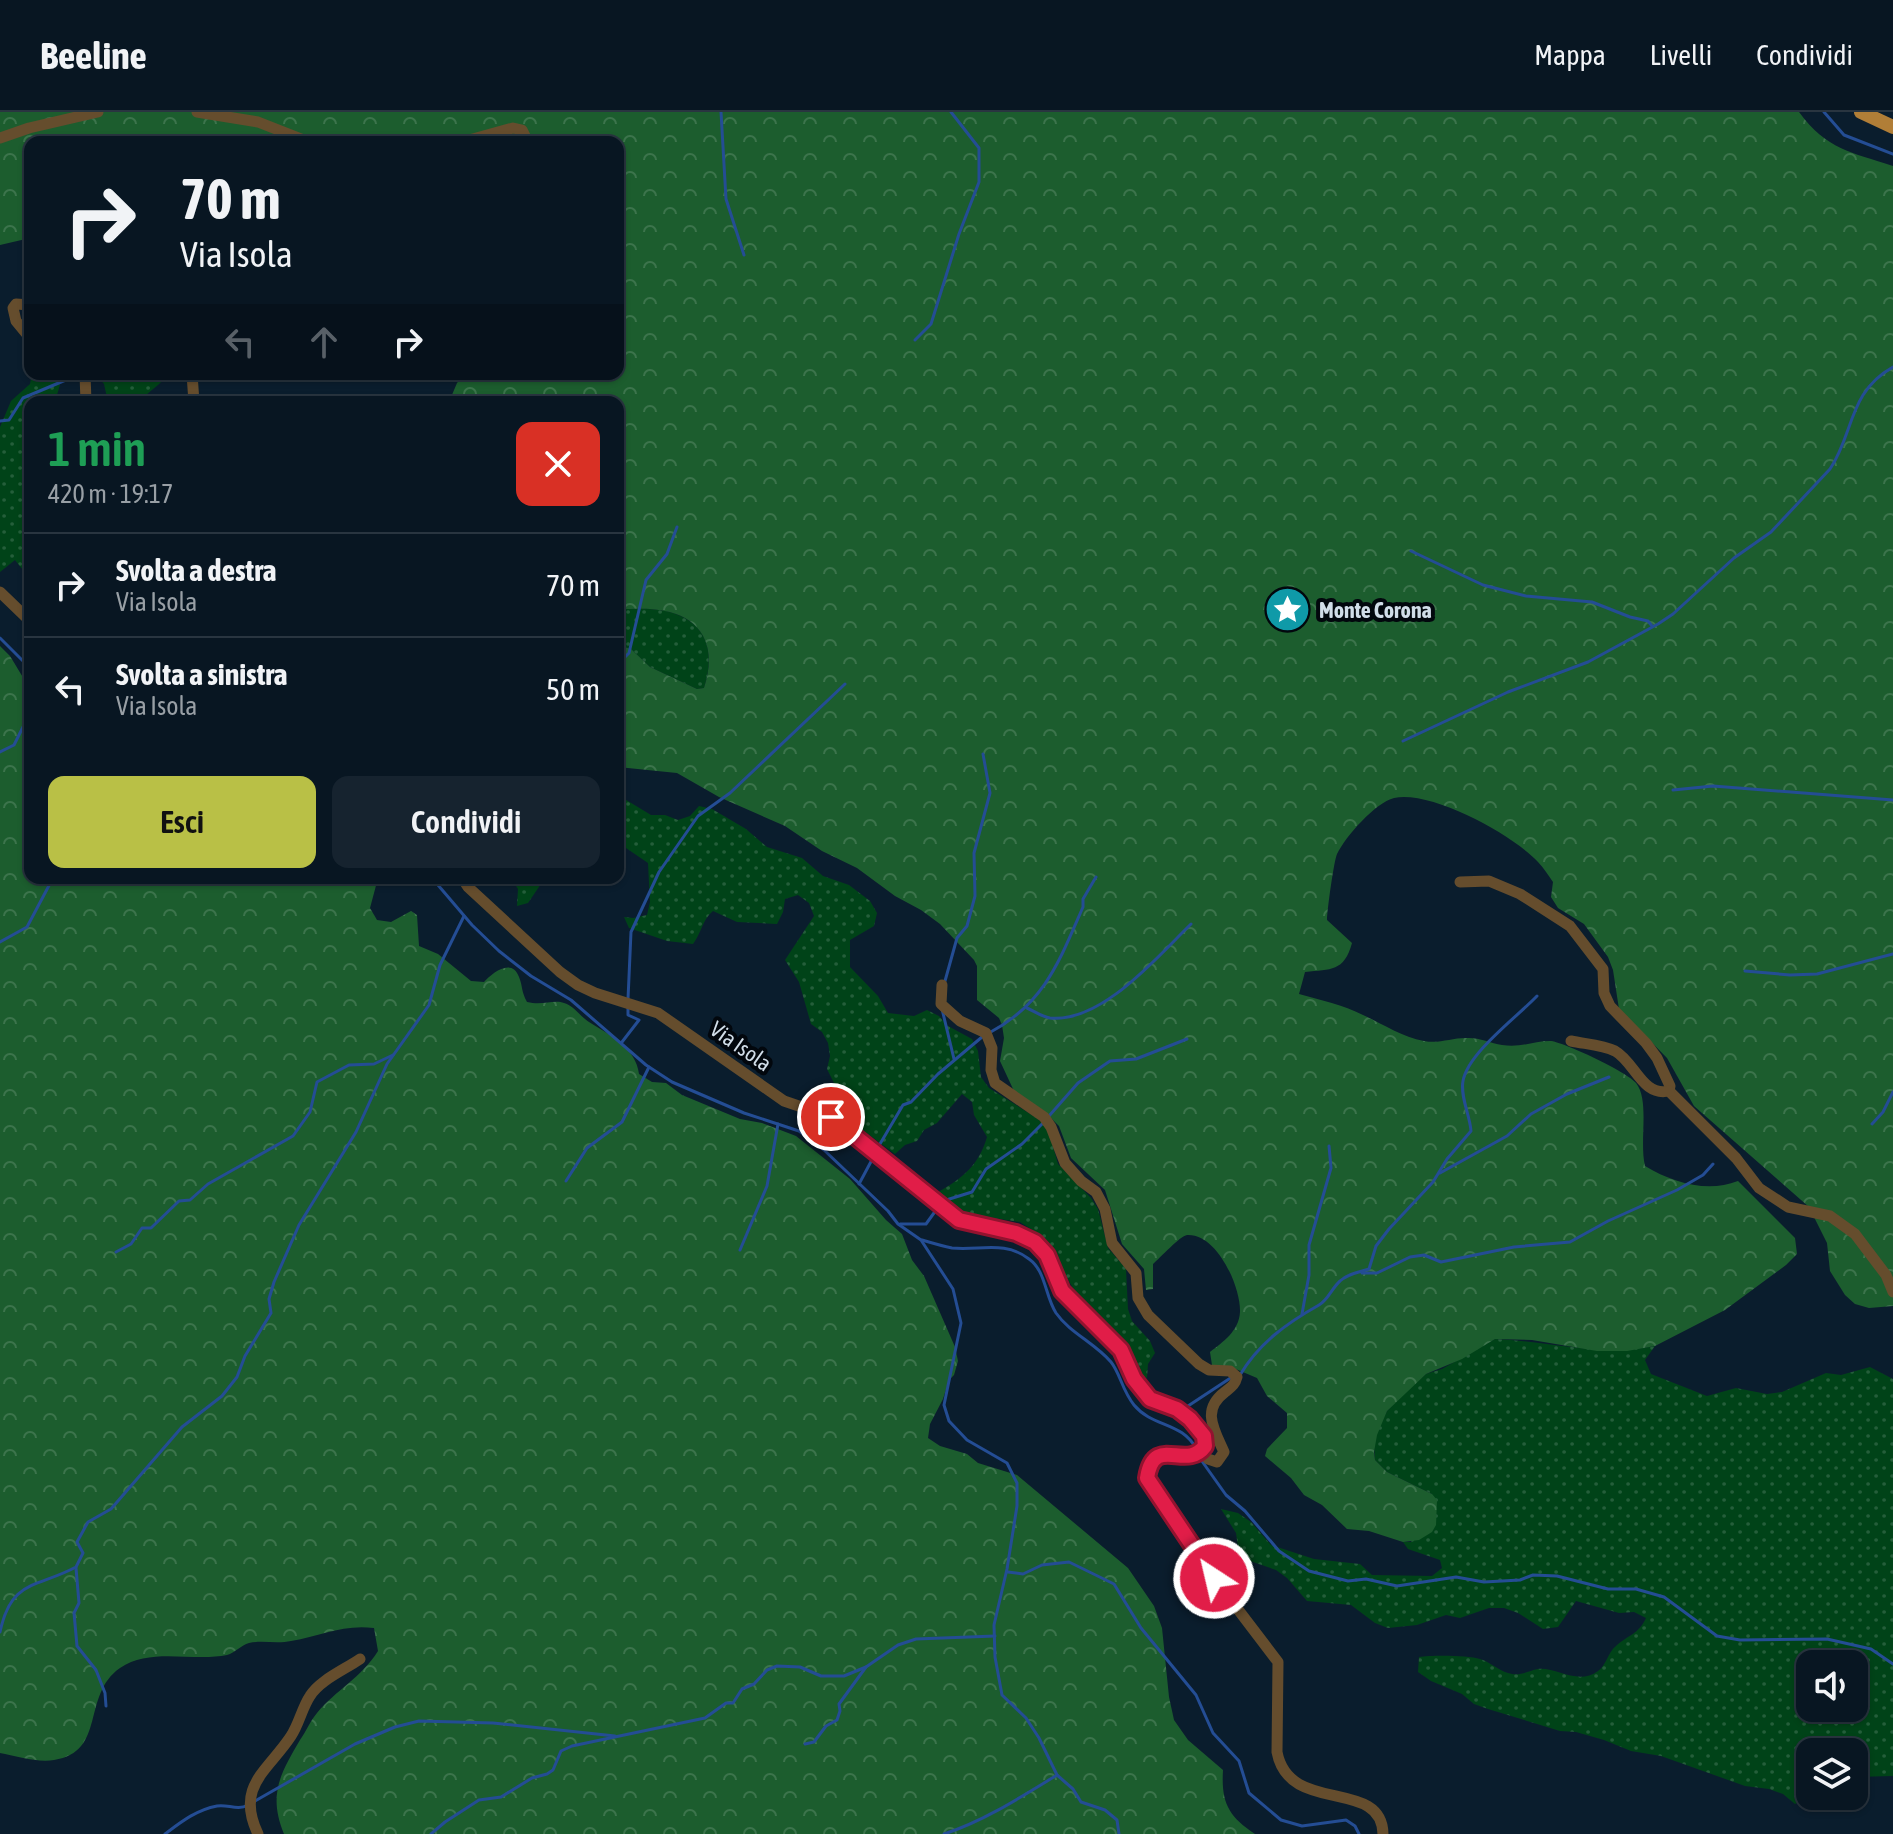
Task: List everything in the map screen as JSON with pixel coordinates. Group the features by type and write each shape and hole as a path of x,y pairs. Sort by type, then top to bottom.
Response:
{"main road":[{"path":"1861,112 1893,127"}],"street":[{"path":"0,138 98,112"},
{"path":"197,112 258,122 294,136"},
{"path":"484,136 513,128 522,130 525,136"},
{"path":"24,305 16,304 13,308 16,321 24,331"},
{"path":"0,592 24,615"},
{"path":"1460,882 1489,881 1520,894 1570,926 1603,969 1604,993 1610,1006 1651,1051 1670,1086 1669,1091"},
{"name":"Via Isola","path":"466,884 560,972 578,985 658,1013 784,1101 831,1117 959,1220 1016,1233 1035,1242 1047,1255 1062,1291 1121,1350 1134,1379 1150,1399 1177,1409 1204,1436 1202,1451"},
{"path":"942,985 941,1004 960,1021 986,1033 992,1048 991,1070 995,1083 1044,1117 1065,1163 1096,1192 1105,1209 1112,1243 1136,1273 1138,1298 1148,1315 1199,1364 1209,1370 1230,1371 1237,1377 1236,1383 1216,1399 1211,1408 1210,1419 1224,1452 1221,1459 1217,1462 1208,1459 1202,1451 1190,1457 1165,1453 1155,1458 1147,1478 1214,1578 1278,1662 1277,1752 1280,1767 1301,1786 1359,1801 1375,1809 1383,1822 1383,1834"},
{"path":"1571,1041 1612,1049 1625,1058 1646,1086 1661,1093 1669,1091"},
{"path":"1669,1091 1736,1158 1759,1188 1788,1207 1830,1216 1855,1234 1886,1275 1893,1292"},
{"path":"258,1834 249,1807 257,1775 291,1736 310,1695 360,1659"}],"green space":[{"path":"0,112 1799,112 1830,142 1852,153 1893,166 1893,1306 1869,1308 1855,1304 1845,1295 1830,1271 1827,1243 1809,1207 1694,1106 1667,1058 1619,1009 1608,957 1584,924 1558,908 1551,897 1553,882 1538,862 1510,839 1450,808 1410,797 1386,801 1362,821 1337,854 1327,920 1352,943 1349,952 1335,967 1305,972 1299,994 1348,1008 1424,1041 1470,1038 1509,1046 1550,1041 1609,1065 1631,1078 1640,1091 1645,1166 1667,1177 1703,1186 1738,1181 1795,1238 1797,1254 1725,1310 1655,1346 1627,1351 1597,1351 1532,1340 1495,1339 1462,1359 1426,1374 1387,1411 1374,1452 1375,1460 1387,1472 1432,1494 1437,1500 1436,1525 1432,1532 1419,1540 1403,1542 1369,1531 1347,1529 1322,1505 1304,1495 1291,1478 1265,1456 1267,1449 1287,1428 1287,1413 1267,1396 1257,1378 1231,1367 1212,1365 1210,1352 1233,1330 1240,1312 1236,1289 1225,1263 1208,1243 1198,1237 1184,1236 1153,1264 1153,1289 1146,1290 1144,1269 1122,1244 1105,1190 1071,1158 1059,1126 1044,1111 1014,1091 1000,1061 1004,1038 1002,1025 999,1018 977,1000 977,966 940,924 857,868 822,851 785,826 719,797 677,773 624,768 624,647 631,649 650,667 697,689 704,688 709,657 701,632 681,616 667,611 624,609 624,396 452,396 460,380 624,380 624,136 24,136 24,239 0,245"},
{"path":"31,380 61,380 57,396 24,396 24,571 15,560 0,572 0,427 11,401"},
{"path":"101,380 164,380 145,396 107,396"},
{"path":"624,609 667,611 681,616 693,623 706,644 709,657 704,688 697,689 650,667 631,649 624,647"},
{"path":"0,646 24,679 24,884 376,884 370,908 377,920 391,922 411,911 417,915 419,946 438,954 471,981 484,982 497,971 512,968 519,977 527,1002 560,1002 571,1007 627,1050 639,1074 652,1082 666,1083 682,1095 740,1119 762,1123 796,1136 850,1179 902,1234 955,1347 958,1361 954,1375 930,1424 928,1438 940,1446 967,1454 978,1463 1017,1475 1128,1568 1154,1606 1162,1628 1174,1720 1188,1740 1223,1770 1223,1791 1228,1807 1238,1821 1255,1834 284,1834 277,1808 282,1774 315,1716 364,1669 378,1651 374,1628 363,1627 286,1642 249,1643 227,1655 214,1657 158,1657 132,1662 108,1679 88,1734 81,1746 70,1755 41,1761 0,1753"},
{"path":"624,799 651,815 665,815 678,820 690,816 699,806 712,809 746,829 767,847 802,858 823,876 849,885 870,901 877,913 874,926 850,940 850,967 878,996 888,1013 914,1016 927,1010 972,1039 978,1051 981,1077 989,1088 1038,1119 1048,1129 1058,1164 1091,1198 1098,1209 1108,1248 1126,1269 1128,1309 1132,1321 1150,1341 1155,1353 1148,1364 1147,1378 1141,1375 1129,1350 1114,1330 1095,1314 1073,1288 1042,1236 1020,1222 968,1214 938,1192 969,1170 984,1147 987,1137 974,1115 972,1102 962,1094 937,1123 924,1130 917,1141 905,1145 895,1154 845,1117 838,1106 839,1093 827,1069 830,1056 828,1043 822,1032 811,1024 799,982 785,960 814,916 809,903 798,895 785,899 777,924 737,922 713,911 693,944 667,941 629,928 624,917 647,915 650,902 648,863 626,848"},
{"path":"515,884 541,884 528,903 517,906 518,889"},
{"path":"1495,1339 1615,1350 1655,1346 1645,1360 1651,1374 1707,1396 1736,1388 1767,1394 1782,1392 1826,1373 1841,1375 1870,1367 1893,1379 1893,1776 1868,1777 1868,1738 1796,1738 1795,1804 1783,1794 1769,1789 1745,1786 1661,1756 1631,1751 1604,1740 1560,1731 1488,1709 1418,1672 1419,1657 1450,1656 1480,1659 1512,1674 1545,1669 1583,1677 1601,1669 1613,1649 1637,1631 1646,1618 1634,1612 1619,1613 1576,1601 1558,1627 1543,1629 1518,1613 1504,1608 1489,1608 1460,1618 1446,1615 1417,1625 1388,1628 1375,1623 1351,1605 1307,1601 1276,1570 1247,1560 1238,1547 1236,1533 1221,1509 1238,1513 1251,1522 1271,1545 1314,1559 1360,1564 1372,1575 1432,1576 1442,1568 1440,1560 1408,1549 1403,1542 1411,1542 1432,1494 1387,1472 1375,1460 1374,1443 1387,1411 1426,1374 1442,1369"}],"waterway":[{"path":"721,112 726,199 744,255"},
{"path":"915,340 931,324 979,182 979,148 951,112"},
{"path":"1824,112 1844,135 1893,154"},
{"path":"1403,741 1508,692 1588,662 1673,614 1734,558 1771,532 1830,469 1860,401 1878,377 1893,367"},
{"path":"28,396 66,380"},
{"path":"0,421 9,420 24,398"},
{"path":"624,658 629,653 646,580 667,554 677,527"},
{"path":"1411,551 1483,585 1526,596 1592,602 1648,621 1652,626"},
{"path":"0,638 24,662"},
{"path":"628,999 631,932 659,872 698,816 730,793 845,684"},
{"path":"0,752 14,745 24,725"},
{"path":"945,981 957,938 967,926 975,896 974,853 990,793 983,754"},
{"path":"1673,790 1713,786 1893,800"},
{"path":"989,1033 1024,1009 1048,980 1083,907 1083,899 1096,877"},
{"path":"0,942 27,927 50,884"},
{"path":"437,884 499,951 531,976 571,1000 646,1065 672,1082 744,1113 799,1131 824,1150 898,1224 921,1240 953,1289 961,1323 944,1405 949,1421 967,1440 1007,1463 1017,1483 1017,1506 1007,1569 994,1625 995,1657 1002,1695 1026,1718 1057,1775 1073,1789 1081,1802 1105,1810 1117,1820 1119,1834"},
{"path":"0,1632 11,1602 28,1588 76,1567 83,1553 77,1542 88,1522 111,1509 182,1427 222,1396 237,1377 245,1356 271,1313 269,1299 274,1282 299,1225 356,1132 387,1064 429,1005 440,965 464,916"},
{"path":"1027,1008 1050,1018 1070,1017 1089,1010 1145,970 1191,924"},
{"path":"1745,971 1817,974 1893,954"},
{"path":"1240,1375 1265,1344 1322,1303 1343,1279 1369,1269 1376,1246 1433,1182 1447,1159 1471,1131 1463,1093 1467,1070 1483,1047 1537,996"},
{"path":"622,1042 639,1020 628,1015 628,1006"},
{"path":"942,1009 954,1059"},
{"path":"877,1149 903,1105 911,1102 938,1074 982,1037"},
{"path":"1049,1116 1078,1083 1110,1061 1136,1059 1187,1039"},
{"path":"116,1252 131,1244 142,1228 151,1228 179,1201 190,1200 208,1184 293,1136 310,1112 317,1082 349,1065 374,1064 393,1055"},
{"path":"566,1181 587,1148 622,1122 649,1067"},
{"path":"1440,1173 1507,1136 1531,1114 1567,1094 1609,1077"},
{"path":"1872,1124 1883,1112 1893,1092"},
{"path":"943,1201 972,1192 986,1169 1022,1144 1044,1122"},
{"path":"740,1250 767,1186 778,1124"},
{"path":"1302,1314 1309,1275 1309,1245 1331,1168 1329,1146"},
{"path":"859,1184 874,1156"},
{"path":"1362,1273 1377,1273 1410,1257 1424,1255 1441,1262 1514,1247 1570,1242 1677,1190 1703,1175 1713,1164"},
{"path":"900,1224 926,1224 939,1206"},
{"path":"922,1240 952,1248 1001,1248 1029,1259 1039,1270 1056,1313 1111,1362 1134,1405 1150,1418 1184,1434 1197,1450"},
{"path":"1185,1412 1188,1406 1232,1377"},
{"path":"1199,1457 1226,1495 1245,1511 1279,1551 1309,1571 1348,1581 1366,1579 1397,1586 1456,1577 1484,1582 1520,1580 1533,1575 1557,1576 1608,1589 1636,1589 1664,1597 1717,1636 1740,1640 1827,1639 1871,1649 1893,1664"},
{"path":"1008,1572 1023,1574 1042,1565 1069,1562 1114,1584 1141,1628 1196,1695 1213,1733 1239,1761 1249,1793 1281,1820 1302,1826 1346,1820 1355,1826 1359,1834"},
{"path":"76,1568 79,1603 74,1613 77,1646 96,1670 105,1693 106,1706"},
{"path":"431,1834 479,1800 501,1797 532,1778 547,1774 553,1770 561,1751 572,1746 705,1718 726,1703 733,1703 742,1689 754,1684 767,1670 777,1666 800,1667 821,1676 844,1676 866,1667 898,1645 916,1639 995,1636"},
{"path":"805,1744 814,1742 826,1726 837,1720 839,1704 866,1667"},
{"path":"255,1801 355,1744 395,1727 419,1721 493,1723 615,1736"},
{"path":"944,1834 988,1815 1057,1775"},
{"path":"165,1834 202,1810 248,1805"}],"place":[{"name":"Monte Corona","path":"1288,610"}],"route":[{"path":"831,1117 959,1220 1016,1233 1035,1242 1047,1255 1062,1291 1121,1350 1134,1379 1150,1399 1177,1409 1190,1419 1204,1436 1205,1446 1200,1453 1190,1457 1165,1453 1155,1458 1147,1478 1214,1578"}]}
